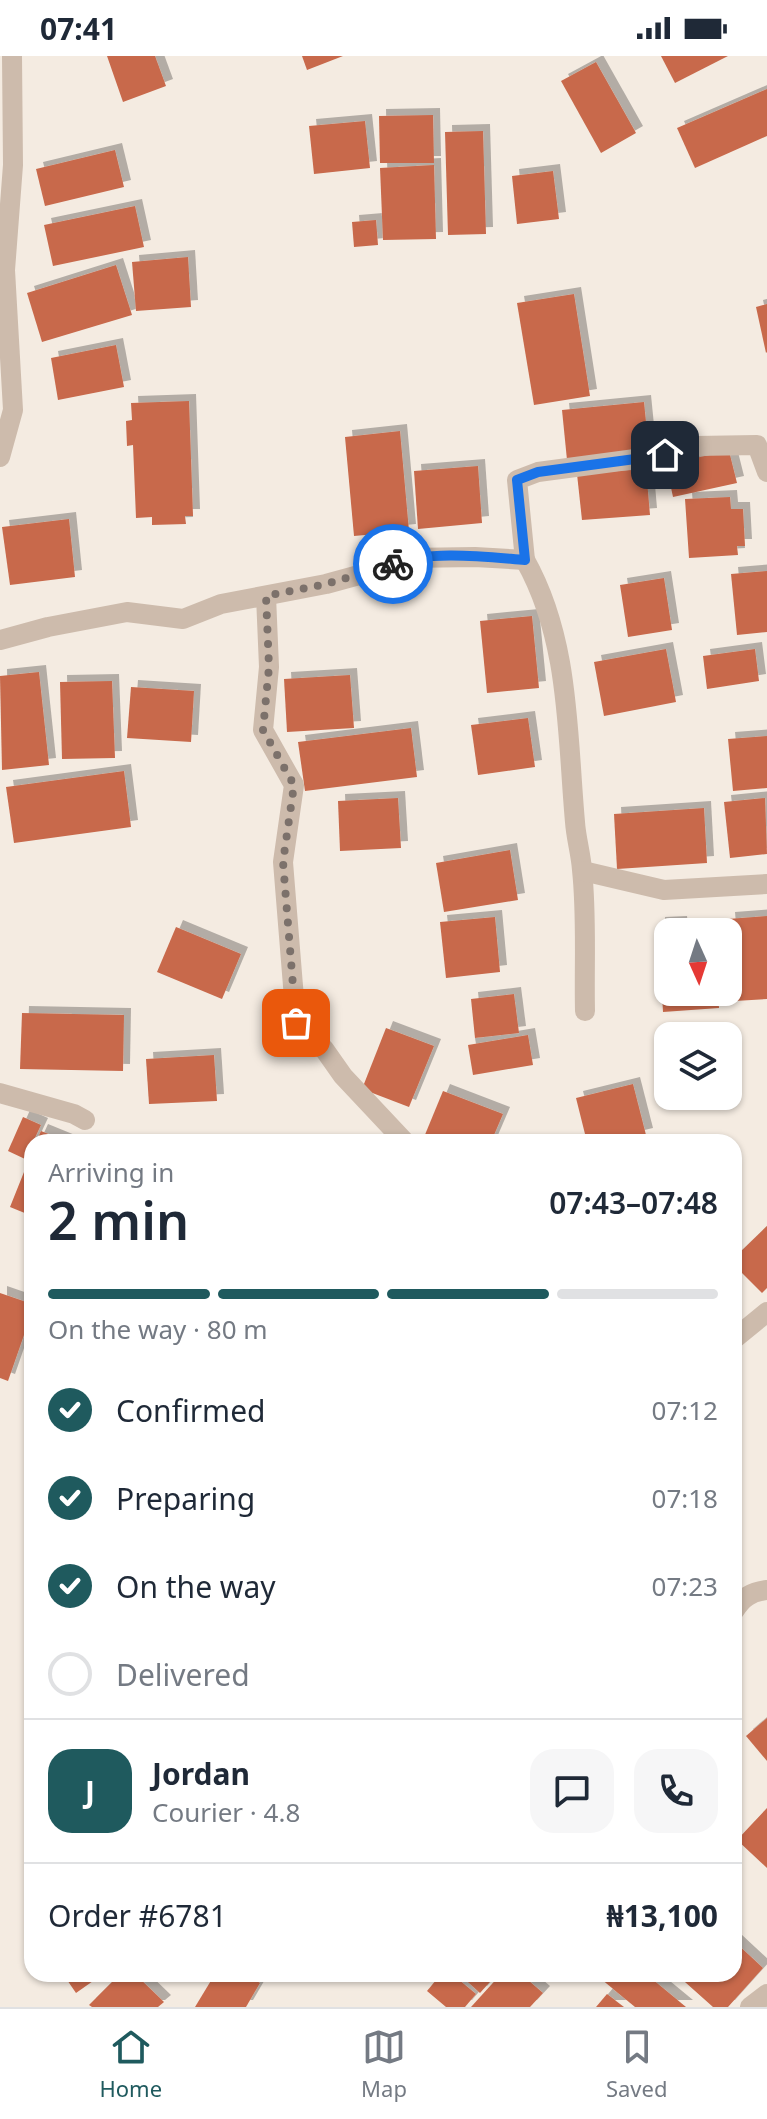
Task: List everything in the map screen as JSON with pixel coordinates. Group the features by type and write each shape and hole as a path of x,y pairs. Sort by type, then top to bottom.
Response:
{"street":[{"path":"0,457 13,410 4,304 13,165 12,56"},
{"path":"585,1011 583,871 575,824 572,751 563,677 541,588 525,560 517,480 538,472 665,455 696,446 757,445 767,472"},
{"path":"0,640 127,612 183,619 221,604 370,572 408,558 525,560"},
{"path":"266,596 269,667 263,730 294,785 283,862 296,1023 324,1049 343,1076 397,1134"},
{"path":"583,871 664,890 767,884"},
{"path":"0,1093 85,1120"},
{"path":"742,1332 767,1312"},
{"path":"742,1598 767,1590"},
{"path":"750,2007 767,1994"}],"building":[{"path":"107,56 155,56 166,86 123,102"},
{"path":"302,56 343,56 307,70"},
{"path":"661,56 728,56 675,83"},
{"path":"596,62 636,133 601,153 561,81"},
{"path":"767,89 767,136 695,168 677,128"},
{"path":"433,115 434,163 380,163 379,116"},
{"path":"365,121 370,168 314,174 309,126"},
{"path":"483,131 486,234 448,235 445,132"},
{"path":"115,150 124,187 45,206 36,169"},
{"path":"434,165 436,239 383,240 380,168"},
{"path":"553,171 559,219 517,224 512,176"},
{"path":"135,206 144,247 53,266 44,225"},
{"path":"376,220 378,245 354,247 352,222"},
{"path":"188,257 191,307 136,311 132,262"},
{"path":"116,265 132,315 42,342 27,293"},
{"path":"574,294 590,396 534,405 517,303"},
{"path":"767,304 767,352 766,353 756,307"},
{"path":"116,345 124,387 58,400 51,358"},
{"path":"189,401 193,516 185,516 186,524 152,525 152,517 136,518 133,445 127,446 126,421 132,420 131,403"},
{"path":"644,402 649,452 567,460 562,410"},
{"path":"400,431 409,531 354,536 345,437"},
{"path":"729,451 737,483 673,497 666,464"},
{"path":"478,466 482,523 418,529 414,471"},
{"path":"646,469 650,515 582,520 577,474"},
{"path":"730,497 731,509 743,509 745,546 737,546 738,555 689,558 685,499"},
{"path":"69,519 75,577 10,585 2,527"},
{"path":"767,571 767,632 737,635 731,574"},
{"path":"664,578 672,630 628,637 620,585"},
{"path":"532,616 539,688 487,693 480,621"},
{"path":"666,649 676,702 604,716 594,662"},
{"path":"755,649 759,681 707,689 703,656"},
{"path":"39,672 49,765 2,770 0,676"},
{"path":"350,675 354,728 287,732 284,679"},
{"path":"112,681 115,758 62,759 60,682"},
{"path":"131,687 194,691 191,742 127,738"},
{"path":"528,718 535,767 478,775 471,725"},
{"path":"411,728 417,777 305,791 298,742"},
{"path":"767,736 767,788 733,791 728,739"},
{"path":"124,771 131,827 14,843 6,787"},
{"path":"398,798 401,848 340,851 338,801"},
{"path":"765,798 767,854 730,858 724,802"},
{"path":"704,808 707,863 617,869 614,814"},
{"path":"510,850 518,900 444,912 436,863"},
{"path":"767,916 767,999 742,1001 741,918"},
{"path":"495,917 500,972 446,978 440,922"},
{"path":"176,927 241,954 222,999 157,972"},
{"path":"514,994 519,1033 475,1038 471,999"},
{"path":"663,1006 719,1006 719,1008 663,1012"},
{"path":"22,1013 124,1015 123,1071 20,1069"},
{"path":"386,1028 434,1046 409,1107 362,1089"},
{"path":"528,1035 533,1065 473,1075 468,1045"},
{"path":"214,1055 217,1101 149,1104 146,1059"},
{"path":"633,1084 646,1134 585,1134 576,1098"},
{"path":"443,1091 503,1114 494,1134 425,1134"},
{"path":"23,1117 41,1125 37,1134 24,1134 24,1159 8,1151"},
{"path":"24,1172 24,1213 10,1207"},
{"path":"767,1226 767,1288 762,1293 742,1273 742,1250"},
{"path":"0,1293 24,1301 24,1335 8,1381 0,1378"},
{"path":"767,1718 767,1761 746,1736"},
{"path":"767,1808 767,1868 742,1845 742,1835"},
{"path":"742,1948 763,1968 728,2007 713,2007 685,1982 742,1982"},
{"path":"68,1982 92,1982 76,1993"},
{"path":"112,1982 143,1982 164,2002 158,2007 89,2005"},
{"path":"210,1982 260,1983 246,2007 195,2007"},
{"path":"434,1982 462,1982 476,1994 465,2007 446,2007 427,1991"},
{"path":"468,1982 490,1982 480,1993"},
{"path":"494,1982 530,1982 543,1993 530,2007 471,2007"},
{"path":"605,1982 656,1982 686,2007 635,2007"},
{"path":"607,1994 624,2007 596,2007"}],"way so far":[{"path":"296,1023 283,862 294,785 263,730 269,667 266,596 326,584 393,564"}],"route":[{"path":"393,564 408,558 525,560 517,480 538,472 665,455"}]}
